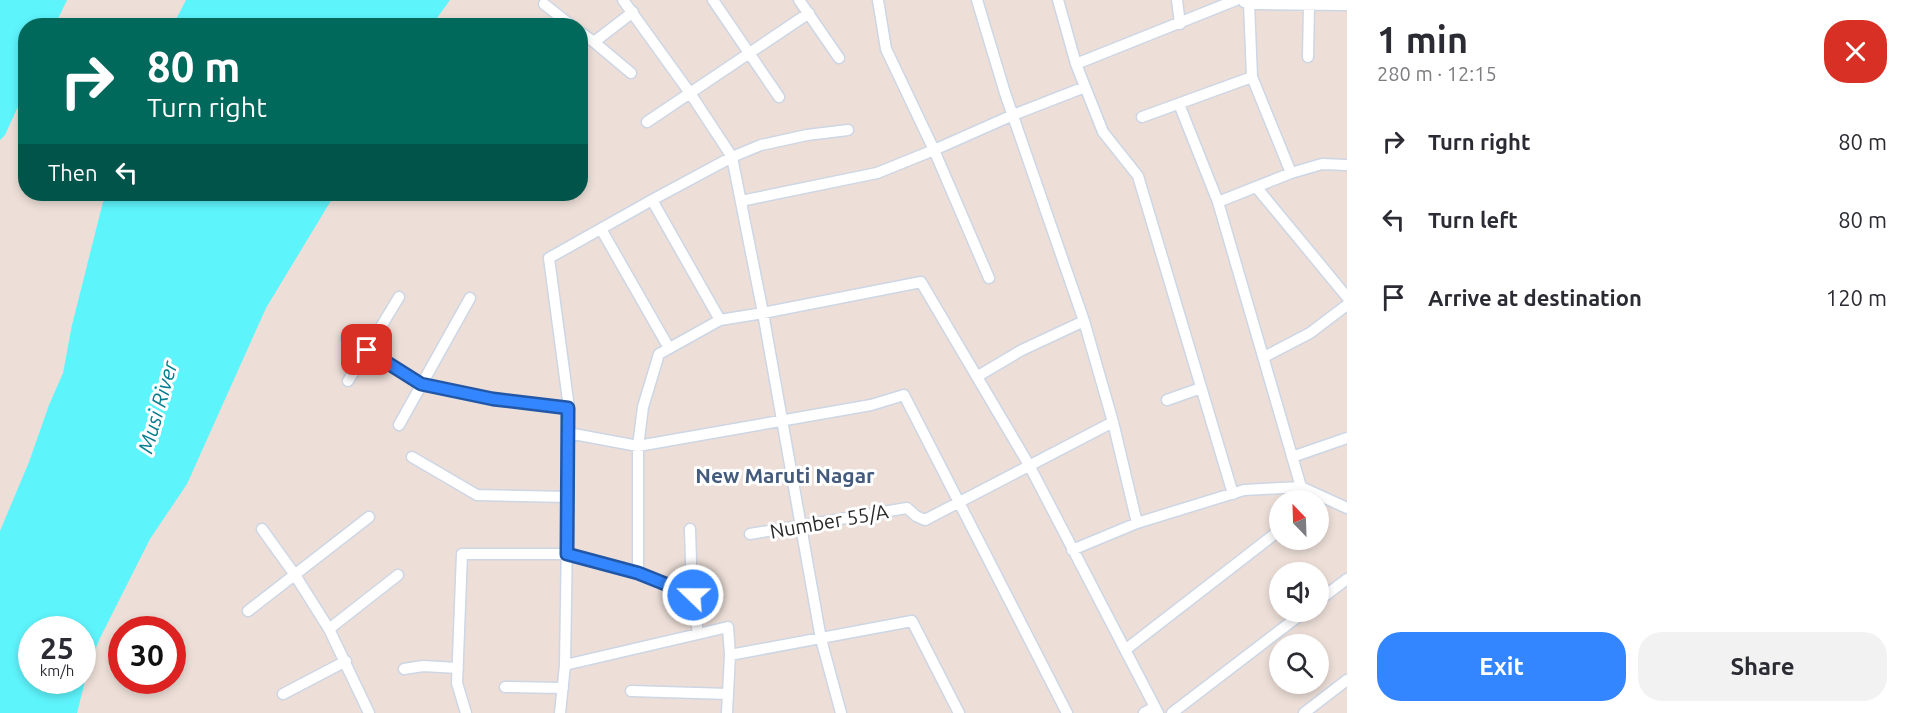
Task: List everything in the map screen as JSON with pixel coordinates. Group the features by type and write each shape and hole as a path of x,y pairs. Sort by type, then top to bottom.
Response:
{"street":[{"path":"623,0 690,93 732,157 763,313 821,639 841,713"},
{"path":"713,0 779,97"},
{"path":"799,0 839,58"},
{"path":"878,0 886,50 934,150 989,278"},
{"path":"977,0 1013,115 1084,321 1113,422 1137,523"},
{"path":"1058,0 1076,64 1103,132 1138,176 1233,494"},
{"path":"1177,0 1180,24"},
{"path":"1076,64 1248,1 1308,5 1343,4"},
{"path":"1248,1 1252,77 1291,173"},
{"path":"544,4 562,18"},
{"path":"1308,5 1308,57"},
{"path":"594,42 633,12"},
{"path":"647,122 809,13"},
{"path":"588,38 631,73"},
{"path":"1142,117 1252,77"},
{"path":"741,201 877,173 1085,87"},
{"path":"1179,104 1218,202 1301,488"},
{"path":"560,713 565,665 568,408 549,258 652,200 761,144 848,130"},
{"path":"1218,202 1291,173 1322,164 1347,165"},
{"path":"1257,188 1347,297"},
{"path":"652,200 720,320"},
{"path":"601,229 669,348"},
{"path":"638,573 638,446 643,407 660,354 720,320 921,282 1029,465 1156,710 1144,713"},
{"path":"348,381 399,297"},
{"path":"399,425 470,298"},
{"path":"1264,357 1310,333 1347,305"},
{"path":"978,376 1022,350 1084,321"},
{"path":"346,338 421,384 493,399 568,408"},
{"path":"1167,400 1201,388"},
{"path":"568,433 638,446 871,405 904,395 1066,713"},
{"path":"958,503 1113,422"},
{"path":"1292,457 1347,438"},
{"path":"412,457 477,495 568,497"},
{"path":"1072,550 1137,523 1244,490 1301,488 1304,490"},
{"name":"Number 55/A","path":"750,534 907,508 925,520 958,503"},
{"path":"1329,503 1347,508"},
{"path":"248,611 369,517"},
{"path":"690,529 693,595 698,633"},
{"path":"262,530 330,629 369,713"},
{"path":"1125,650 1269,539"},
{"path":"466,713 457,683 462,554 567,554 638,573 693,595"},
{"path":"330,629 398,575"},
{"path":"1329,593 1347,579"},
{"path":"730,655 912,621 959,713"},
{"path":"1172,713 1291,622"},
{"path":"565,665 728,627 730,655 727,713"},
{"path":"283,694 346,661"},
{"path":"404,669 423,666 458,668"},
{"path":"1304,713 1347,680"},
{"path":"505,687 563,688"},
{"path":"631,691 728,694"}],"water":[{"path":"0,0 67,0 58,18 18,18 18,106 5,135 0,140"},
{"path":"186,0 450,0 437,18 177,18"},
{"name":"Musi River","path":"103,201 331,201 266,308 187,484 150,539 111,616 108,616 108,622 96,648 96,616 18,616 18,694 82,694 77,713 0,713 0,531 29,462 63,373 72,325"}],"district":[{"name":"New Maruti Nagar","path":"785,475"}],"route":[{"path":"367,350 421,384 493,399 568,408 567,554 638,573 693,595"}]}
